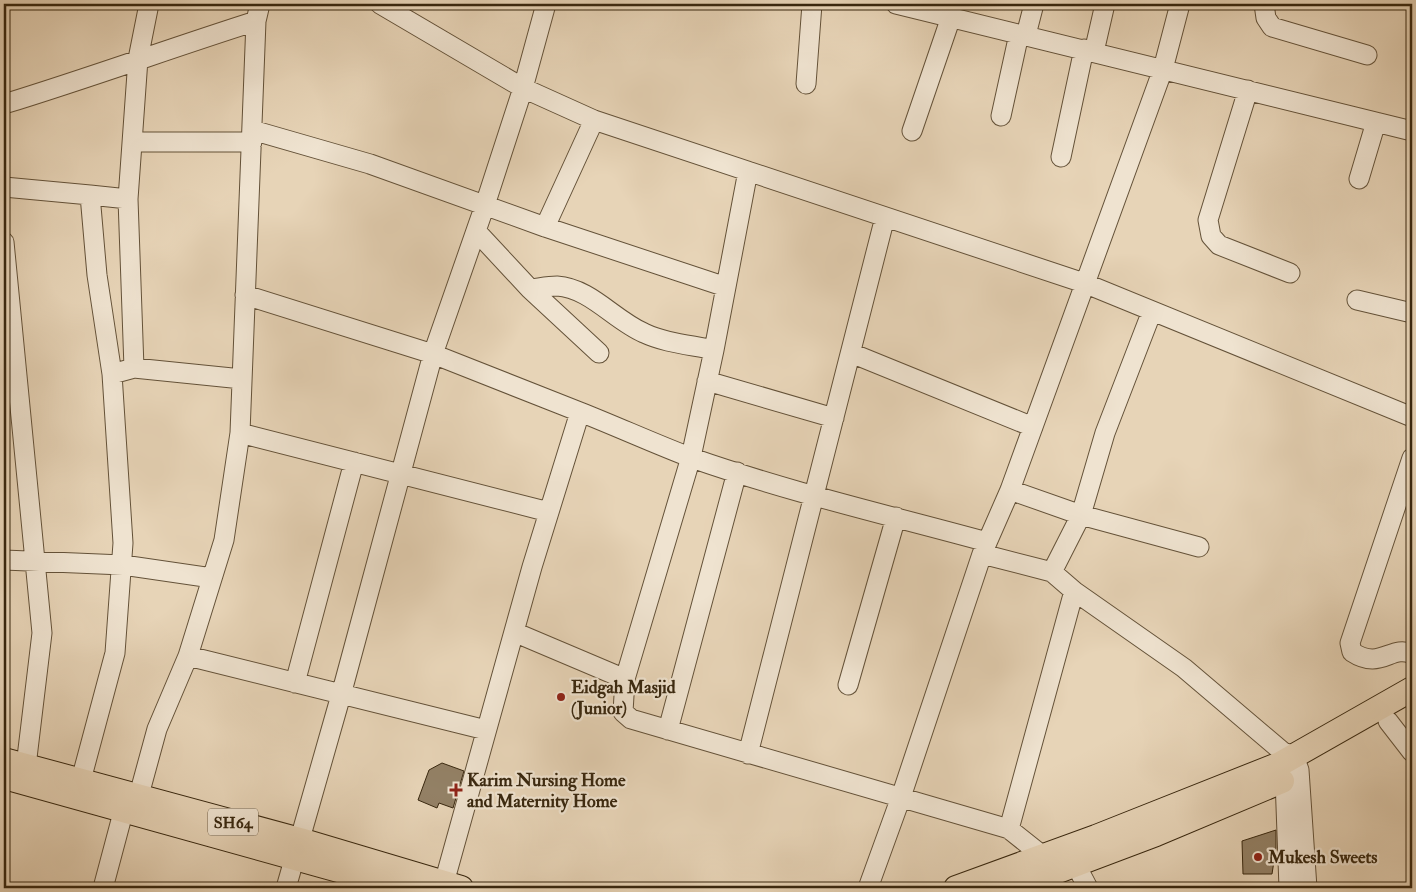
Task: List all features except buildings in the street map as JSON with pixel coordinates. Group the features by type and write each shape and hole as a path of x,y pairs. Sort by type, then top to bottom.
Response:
{"main road":[{"path":"956,888 1044,857 1288,764 1412,689"},
{"path":"1014,888 1076,865 1288,764 1388,721 1412,707"},
{"name":"SH64","path":"15,763 81,780 131,802"},
{"name":"SH64","path":"4,777 131,802 297,848 453,886"},
{"name":"SH64","path":"297,848 404,888"}],"street":[{"path":"134,368 128,200 138,59 149,4"},
{"path":"380,4 523,88 594,120 1084,283 1412,417"},
{"path":"286,888 342,694 433,354 485,205 523,88 546,4"},
{"path":"806,84 812,4"},
{"path":"896,4 1412,131"},
{"path":"1001,116 1023,34 1034,4"},
{"path":"1061,157 1089,51 1105,4"},
{"path":"868,888 901,797 985,548 1010,490 1163,69 1180,4"},
{"path":"1264,4 1266,18 1272,27 1367,55"},
{"path":"4,104 109,72 258,13 240,433 224,540 188,656 157,729 103,888"},
{"path":"912,131 951,17"},
{"path":"1248,90 1208,220 1211,236 1219,245 1290,274"},
{"path":"545,227 594,120"},
{"path":"1359,179 1376,122"},
{"path":"132,142 252,136 370,164 545,227 726,287"},
{"path":"748,171 714,350 691,457 625,679 623,712 631,719 1009,829 1044,857"},
{"path":"4,188 128,200"},
{"path":"81,780 115,653 123,566 112,374 98,274 90,195"},
{"path":"748,754 885,217"},
{"path":"476,231 530,290 599,353"},
{"path":"4,242 42,633 15,763"},
{"path":"530,290 556,286 570,289 587,296 643,333 714,350"},
{"path":"245,294 433,354 691,457 814,497 896,517 1052,572 1074,591 1184,668 1288,764 1307,888"},
{"path":"1357,300 1412,313"},
{"path":"1052,572 1081,514 1105,433 1152,311"},
{"path":"851,353 1033,427"},
{"path":"112,374 134,368 242,379"},
{"path":"707,381 834,418"},
{"path":"453,886 486,730 580,412"},
{"path":"240,433 549,512"},
{"path":"1412,458 1350,643 1352,652 1363,659 1373,660 1402,651 1412,654"},
{"path":"295,683 354,462"},
{"path":"668,730 737,472"},
{"path":"1010,490 1081,514 1198,547"},
{"path":"848,685 896,517"},
{"path":"4,560 123,566 212,578"},
{"path":"1009,829 1074,591"},
{"path":"514,632 625,679"},
{"path":"188,656 486,730"},
{"path":"1388,721 1412,752"},
{"path":"1288,764 1289,888"},
{"path":"1076,865 1088,888"}],"place":[{"name":"Eidgah Masjid (Junior)","path":"561,697"},
{"name":"Karim Nursing Home and Maternity Home","path":"456,790"},
{"name":"Mukesh Sweets","path":"1258,857"}]}
